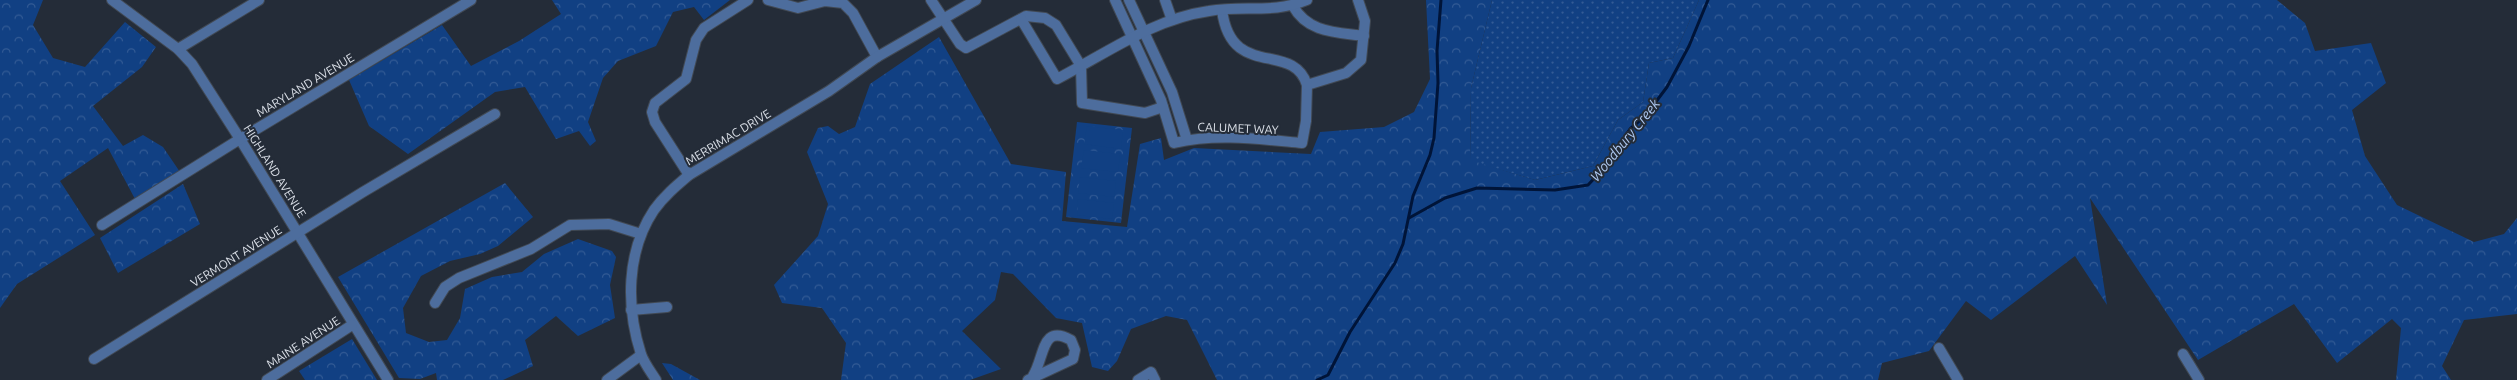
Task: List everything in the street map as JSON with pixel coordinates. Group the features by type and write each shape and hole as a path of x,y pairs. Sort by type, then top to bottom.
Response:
{"street":[{"name":"HIGHLAND AVENUE","path":"112,0 178,49 196,70 298,232 352,325 388,380"},
{"path":"178,49 259,0"},
{"name":"MARYLAND AVENUE","path":"102,225 240,139 471,0"},
{"path":"689,175 655,122 652,112 654,102 686,79 696,40 704,28 748,0"},
{"path":"768,0 788,7 798,8 825,1 843,2 853,13 877,58"},
{"path":"930,0 960,44 966,48 1026,16 1039,16 1056,25 1081,66 1082,103 1145,113 1163,107 1115,0"},
{"name":"MERRIMAC DRIVE","path":"656,380 641,355 631,310 631,273 641,234 664,198 689,175 829,91 877,58 976,0"},
{"path":"1129,0 1172,92 1187,140"},
{"path":"1165,0 1172,20"},
{"path":"1021,19 1058,79 1143,30 1172,20 1222,10 1280,9 1307,0"},
{"path":"1222,10 1226,32 1239,48 1250,55 1291,66 1303,74 1307,85 1346,73 1361,60 1365,21 1358,0"},
{"path":"1293,6 1298,14 1313,27 1364,36"},
{"name":"CALUMET WAY","path":"1163,107 1174,143 1214,137 1302,143 1306,121 1307,85"},
{"name":"VERMONT AVENUE","path":"94,359 298,232 495,114"},
{"path":"434,304 445,287 459,278 531,248 570,225 609,224 641,234"},
{"path":"631,310 667,307"},
{"name":"MAINE AVENUE","path":"268,380 352,325"},
{"path":"1054,335 1062,335 1071,340 1075,350 1074,359 1030,378 1041,364 1046,341 1054,335"},
{"path":"1940,348 1958,380"},
{"path":"2183,354 2198,380"},
{"path":"607,380 641,355"},
{"path":"1138,380 1151,372 1155,380"}],"green space":[{"path":"0,0 43,0 33,25 53,58 85,67 125,22 156,47 142,67 93,106 123,146 143,135 163,147 180,172 135,199 108,148 60,181 95,235 17,284 0,308"},
{"path":"552,0 730,0 704,20 694,7 673,12 656,46 618,61 603,78 588,122 596,141 590,146 579,131 556,139 525,87 495,92 408,154 369,126 349,80 442,25 471,66 519,41 561,14"},
{"path":"1426,0 1492,0 1471,88 1470,160 1535,180 1593,166 1618,120 1643,102 1649,63 1673,58 1699,0 2277,0 2305,23 2315,51 2371,43 2386,83 2352,110 2365,156 2397,205 2474,242 2504,234 2517,218 2517,314 2464,320 2442,366 2451,380 2396,380 2401,328 2392,319 2337,363 2294,304 2198,360 2090,198 2107,305 2075,256 1991,320 1966,301 1929,351 1882,363 1878,380 1217,380 1187,320 1166,316 1131,329 1117,361 1108,371 1092,367 1082,323 1056,318 1013,274 1001,272 995,300 962,331 1001,369 970,380 841,380 846,343 822,308 782,303 774,285 818,236 828,204 807,152 818,128 828,126 839,134 855,127 870,84 939,37 1011,164 1066,172 1062,221 1127,227 1140,144 1161,138 1164,160 1194,148 1311,154 1320,132 1384,127 1414,112 1430,79"},
{"path":"1492,0 1699,0 1673,58 1649,63 1643,102 1618,120 1593,166 1535,180 1470,161 1471,88"},
{"path":"1077,122 1132,128 1121,223 1066,217"},
{"path":"1087,126 1123,130 1121,149 1084,144"},
{"path":"1084,150 1120,154 1118,172 1081,168"},
{"path":"1080,177 1116,181 1114,197 1078,193"},
{"path":"505,183 533,217 498,246 480,254 450,261 421,276 403,308 406,333 429,342 447,340 460,318 465,289 492,277 522,272 544,254 578,239 612,251 616,257 610,285 615,318 578,336 556,316 525,340 533,366 503,380 437,380 436,373 420,379 399,378 338,277"},
{"path":"183,184 200,224 118,273 100,238"},
{"path":"1078,199 1114,203 1112,219 1077,215"},
{"path":"352,339 377,380 305,380 299,371"},
{"path":"662,363 671,364 700,380 673,380"}],"waterway":[{"path":"1317,380 1328,375 1350,332 1395,263 1403,244 1413,196 1430,155 1434,138 1441,0"},
{"name":"Woodbury Creek","path":"1409,218 1445,198 1477,188 1555,190 1588,185 1603,169 1630,129 1646,115 1667,87 1689,46 1708,0"}]}
